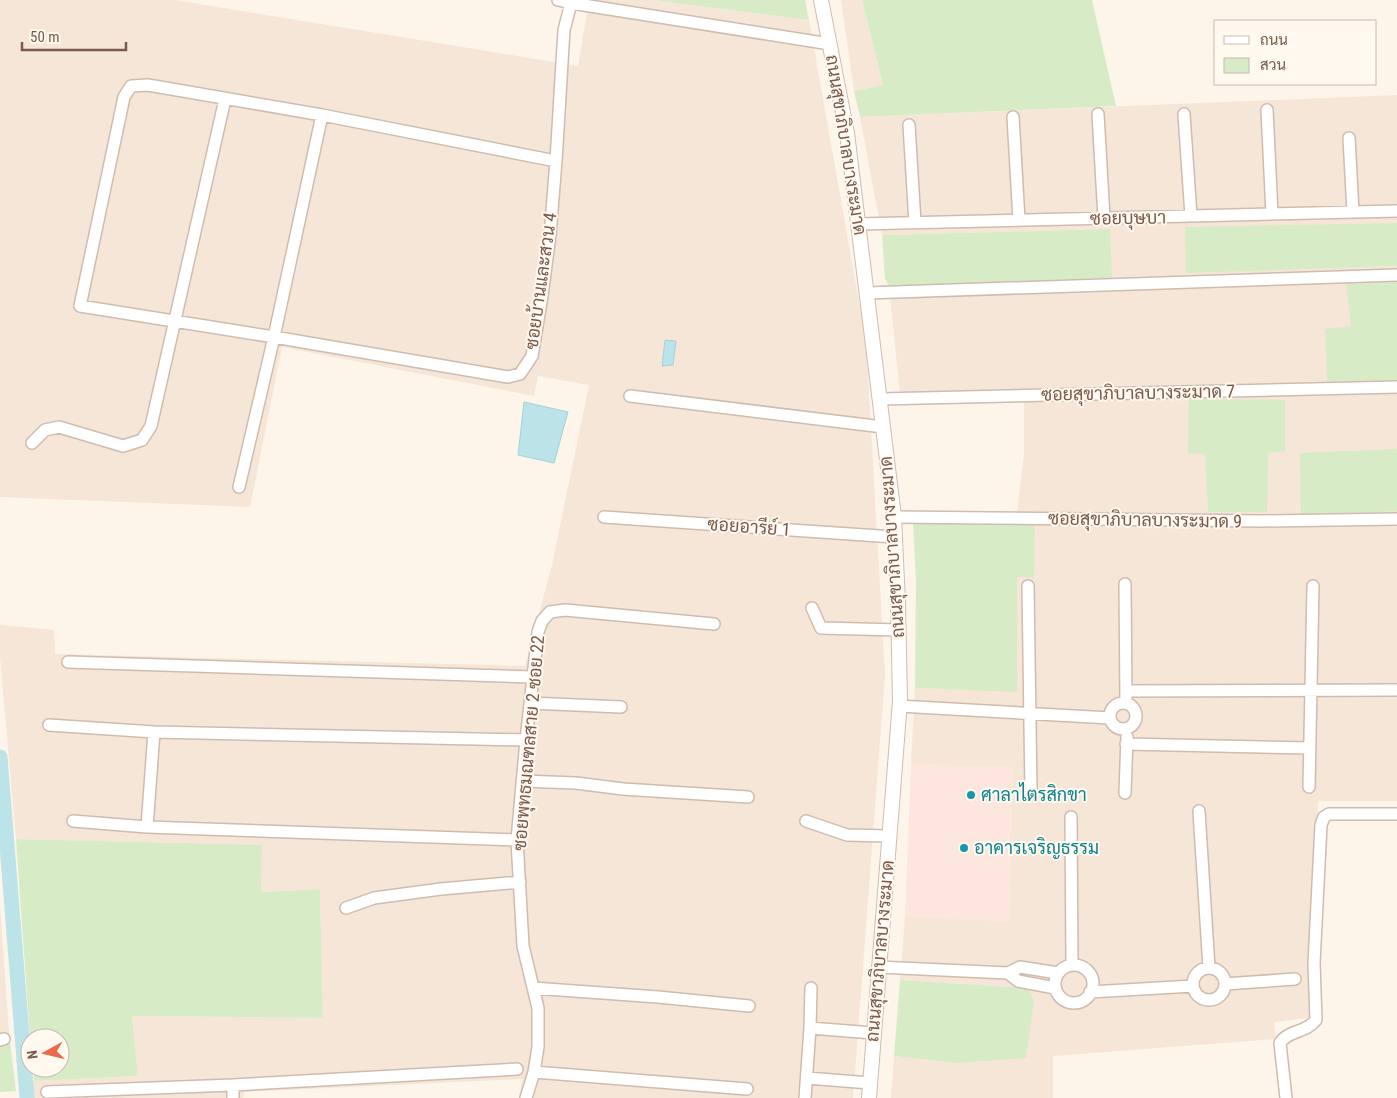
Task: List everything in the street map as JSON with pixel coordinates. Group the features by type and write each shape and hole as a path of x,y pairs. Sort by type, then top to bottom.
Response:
{"street":[{"path":"558,0 830,44"},
{"name":"ถนนสุขาภิบาลบางระมาด","path":"822,0 847,133 880,399 894,517 899,630 899,706 869,1098"},
{"name":"ซอยบ้านและสวน 4","path":"225,99 148,85 132,86 124,97 80,306 274,336 362,353 508,377 520,374 532,356 542,296 550,235 564,30 571,2"},
{"path":"32,443 45,430 59,427 123,446 142,440 151,426 225,99 322,115 556,161"},
{"path":"1267,110 1272,214"},
{"path":"1098,114 1104,218"},
{"path":"1184,114 1191,216"},
{"path":"239,487 322,115"},
{"path":"1013,117 1019,220"},
{"path":"909,125 915,223"},
{"path":"1349,138 1353,212"},
{"name":"ซอยบุษบา","path":"858,224 1397,212"},
{"path":"867,293 1397,275"},
{"name":"ซอยสุขาภิบาลบางระมาด 7","path":"880,399 1397,387"},
{"path":"630,396 883,427"},
{"name":"ซอยสุขาภิบาลบางระมาด 9","path":"894,517 1262,521 1397,519"},
{"name":"ซอยอารีย์ 1","path":"604,518 894,537"},
{"path":"1125,584 1126,697 1122,703 1114,706 1110,718 1114,726 1127,729"},
{"path":"1028,586 1031,792"},
{"path":"1309,787 1313,586"},
{"path":"812,608 821,628 899,630"},
{"name":"ซอยพุทธมณฑลสาย 2 ซอย 22","path":"526,1098 534,1072 538,1047 538,1008 523,946 517,840 538,632 542,621 550,612 565,610 714,624"},
{"path":"68,662 533,677"},
{"path":"1126,697 1311,690 1397,690"},
{"path":"1125,793 1127,729 1134,723 1136,715 1126,697"},
{"path":"530,703 621,707"},
{"path":"899,706 1110,718"},
{"path":"49,725 154,732 526,740"},
{"path":"147,827 154,732"},
{"path":"1126,744 1310,748"},
{"path":"522,781 748,797"},
{"path":"1199,811 1209,968"},
{"path":"1286,1098 1280,1043 1287,1035 1311,1026 1316,1020 1315,953 1321,825 1324,817 1329,814 1397,814"},
{"path":"1071,817 1072,964"},
{"path":"73,821 147,827 517,840"},
{"path":"806,821 847,835 889,836"},
{"path":"346,908 374,898 440,889 520,882"},
{"path":"1072,964 1079,965 1089,973 1092,979 1090,992 1082,1000 1071,1003 1061,998 1055,988 1055,980 1058,973 1064,967 1072,964"},
{"path":"878,968 1008,973 1020,967 1058,973"},
{"path":"1209,968 1220,973 1225,984 1220,996 1210,1001 1198,997 1192,986 1195,976 1203,969 1209,968"},
{"path":"1008,973 1018,981 1055,988"},
{"path":"1225,984 1295,979"},
{"path":"1090,992 1192,986"},
{"path":"533,988 749,1006"},
{"path":"805,1098 812,988"},
{"path":"810,1028 873,1033"},
{"path":"47,1092 233,1085 517,1069"},
{"path":"534,1072 747,1089"},
{"path":"807,1078 870,1083"},
{"path":"233,1085 233,1098"}],"shaded area":[{"path":"0,0 175,0 578,66 589,0 653,0 809,20 866,341 885,675 853,1098 519,1098 522,1079 244,1092 243,1098 33,1098 32,1081 138,1076 132,1016 323,1018 320,889 261,892 261,845 16,839 0,657 0,625 54,630 55,654 525,666 552,565 589,385 538,376 534,396 282,347 250,507 0,497"},
{"path":"841,0 862,0 883,85 854,91"},
{"path":"1397,95 1397,801 1318,801 1309,1018 1274,1022 1276,1039 1053,1056 1053,1098 891,1098 894,1056 956,1063 1028,988 900,980 905,916 1009,921 1013,767 911,765 915,688 1017,691 1017,577 1033,577 1018,523 1017,512 1024,455 1024,401 901,405 889,286 1111,278 1110,229 882,235 860,117"},
{"path":"911,765 1013,767 1009,922 905,916"},
{"path":"0,905 9,1033 0,1034"}],"green space":[{"path":"653,0 805,0 809,20"},
{"path":"862,0 1092,0 1116,106 860,117 854,91 883,85"},
{"path":"1397,223 1397,266 1186,273 1185,227"},
{"path":"1110,229 1112,278 889,286 885,279 882,235"},
{"path":"1397,282 1397,380 1327,381 1325,329 1351,326 1346,284"},
{"path":"1189,399 1285,400 1285,451 1268,453 1267,512 1208,512 1205,454 1188,453"},
{"path":"1397,449 1397,511 1301,515 1300,453"},
{"path":"913,523 1035,523 1034,577 1017,577 1017,692 915,688 916,579"},
{"path":"16,839 262,845 261,892 320,889 323,1018 132,1016 138,1076 34,1081 34,1078 70,1078 70,1028 29,1028"},
{"path":"900,980 1028,988 1034,1002 1026,1058 956,1063 894,1056"},
{"path":"9,1033 16,1091 0,1092 0,1034"}],"water":[{"path":"665,340 676,341 673,365 662,366"},
{"path":"524,402 568,412 554,463 518,455"}],"waterway":[{"path":"0,757 27,1098"}],"place":[{"name":"ศาลาไตรสิกขา","path":"971,795"},
{"name":"อาคารเจริญธรรม","path":"964,848"}]}
